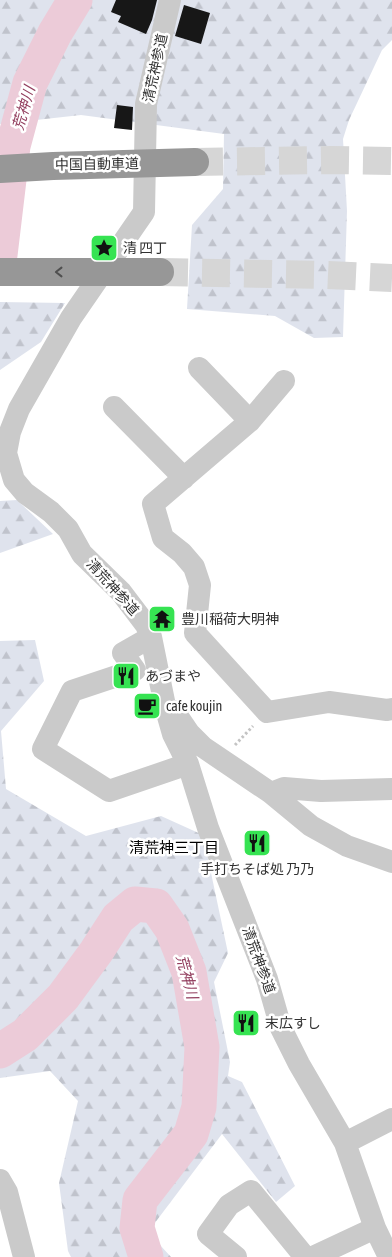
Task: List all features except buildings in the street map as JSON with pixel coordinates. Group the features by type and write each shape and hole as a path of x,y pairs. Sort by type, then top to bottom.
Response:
{"highway":[{"name":"中国自動車道","path":"0,168 195,162"},
{"path":"0,272 160,272"}],"street":[{"name":"清荒神参道","path":"170,0 146,104 144,212 71,318 19,409 10,432 6,453 14,480 25,493 51,512 68,529 82,554 121,592 146,625 151,637 173,734 188,764 208,828 267,979 281,1028 299,1064 345,1143 376,1228 389,1257"},
{"path":"199,368 250,420"},
{"path":"284,381 250,420 153,504 163,538 182,553 194,567 198,576 200,585 196,633 267,712 329,702 387,710 392,709"},
{"path":"114,407 184,478"},
{"path":"151,637 123,653 135,670 72,691 43,749 109,791 188,764"},
{"path":"164,698 189,733 203,747 271,794 311,826 347,846 392,862"},
{"path":"271,794 284,788 321,791 392,789"},
{"path":"345,1143 392,1119"},
{"path":"0,1180 7,1192 24,1257"},
{"path":"236,1257 208,1234 229,1205 251,1191 305,1257"},
{"path":"313,1257 376,1228"}],"path":[{"path":"221,760 267,712"}],"green space":[{"path":"0,0 392,0 392,40 382,50 349,120 343,139 347,211 343,337 314,338 275,316 187,309 192,225 223,189 224,134 81,115 0,124"},
{"path":"0,302 65,303 41,342 0,370"},
{"path":"17,500 53,534 0,553 0,501"},
{"path":"35,640 44,681 1,731 6,789 86,836 161,816 203,835 228,953 214,982 230,1062 228,1076 242,1082 295,1186 276,1202 222,1134 148,1232 171,1257 71,1257 68,1251 59,1183 78,1101 50,1071 0,1078 0,641"}],"waterway":[{"name":"荒神川","path":"0,255 13,146 30,83 55,33 75,0"},
{"name":"荒神川","path":"0,1051 25,1035 63,997 118,918 135,904 156,906 172,929 189,972 202,1047 199,1107 191,1134 140,1200 137,1228 146,1257"}],"tunnel":[{"path":"195,162 392,161"},
{"path":"160,272 392,278"}],"place":[{"name":"清 四丁","path":"104,248"},
{"name":"豊川稲荷大明神","path":"162,619"},
{"name":"あづまや","path":"126,676"},
{"name":"cafe koujin","path":"147,706"},
{"name":"手打ちそば処 乃乃","path":"257,843"},
{"name":"末広すし","path":"246,1023"}],"district":[{"name":"清荒神三丁目","path":"174,848"}]}
